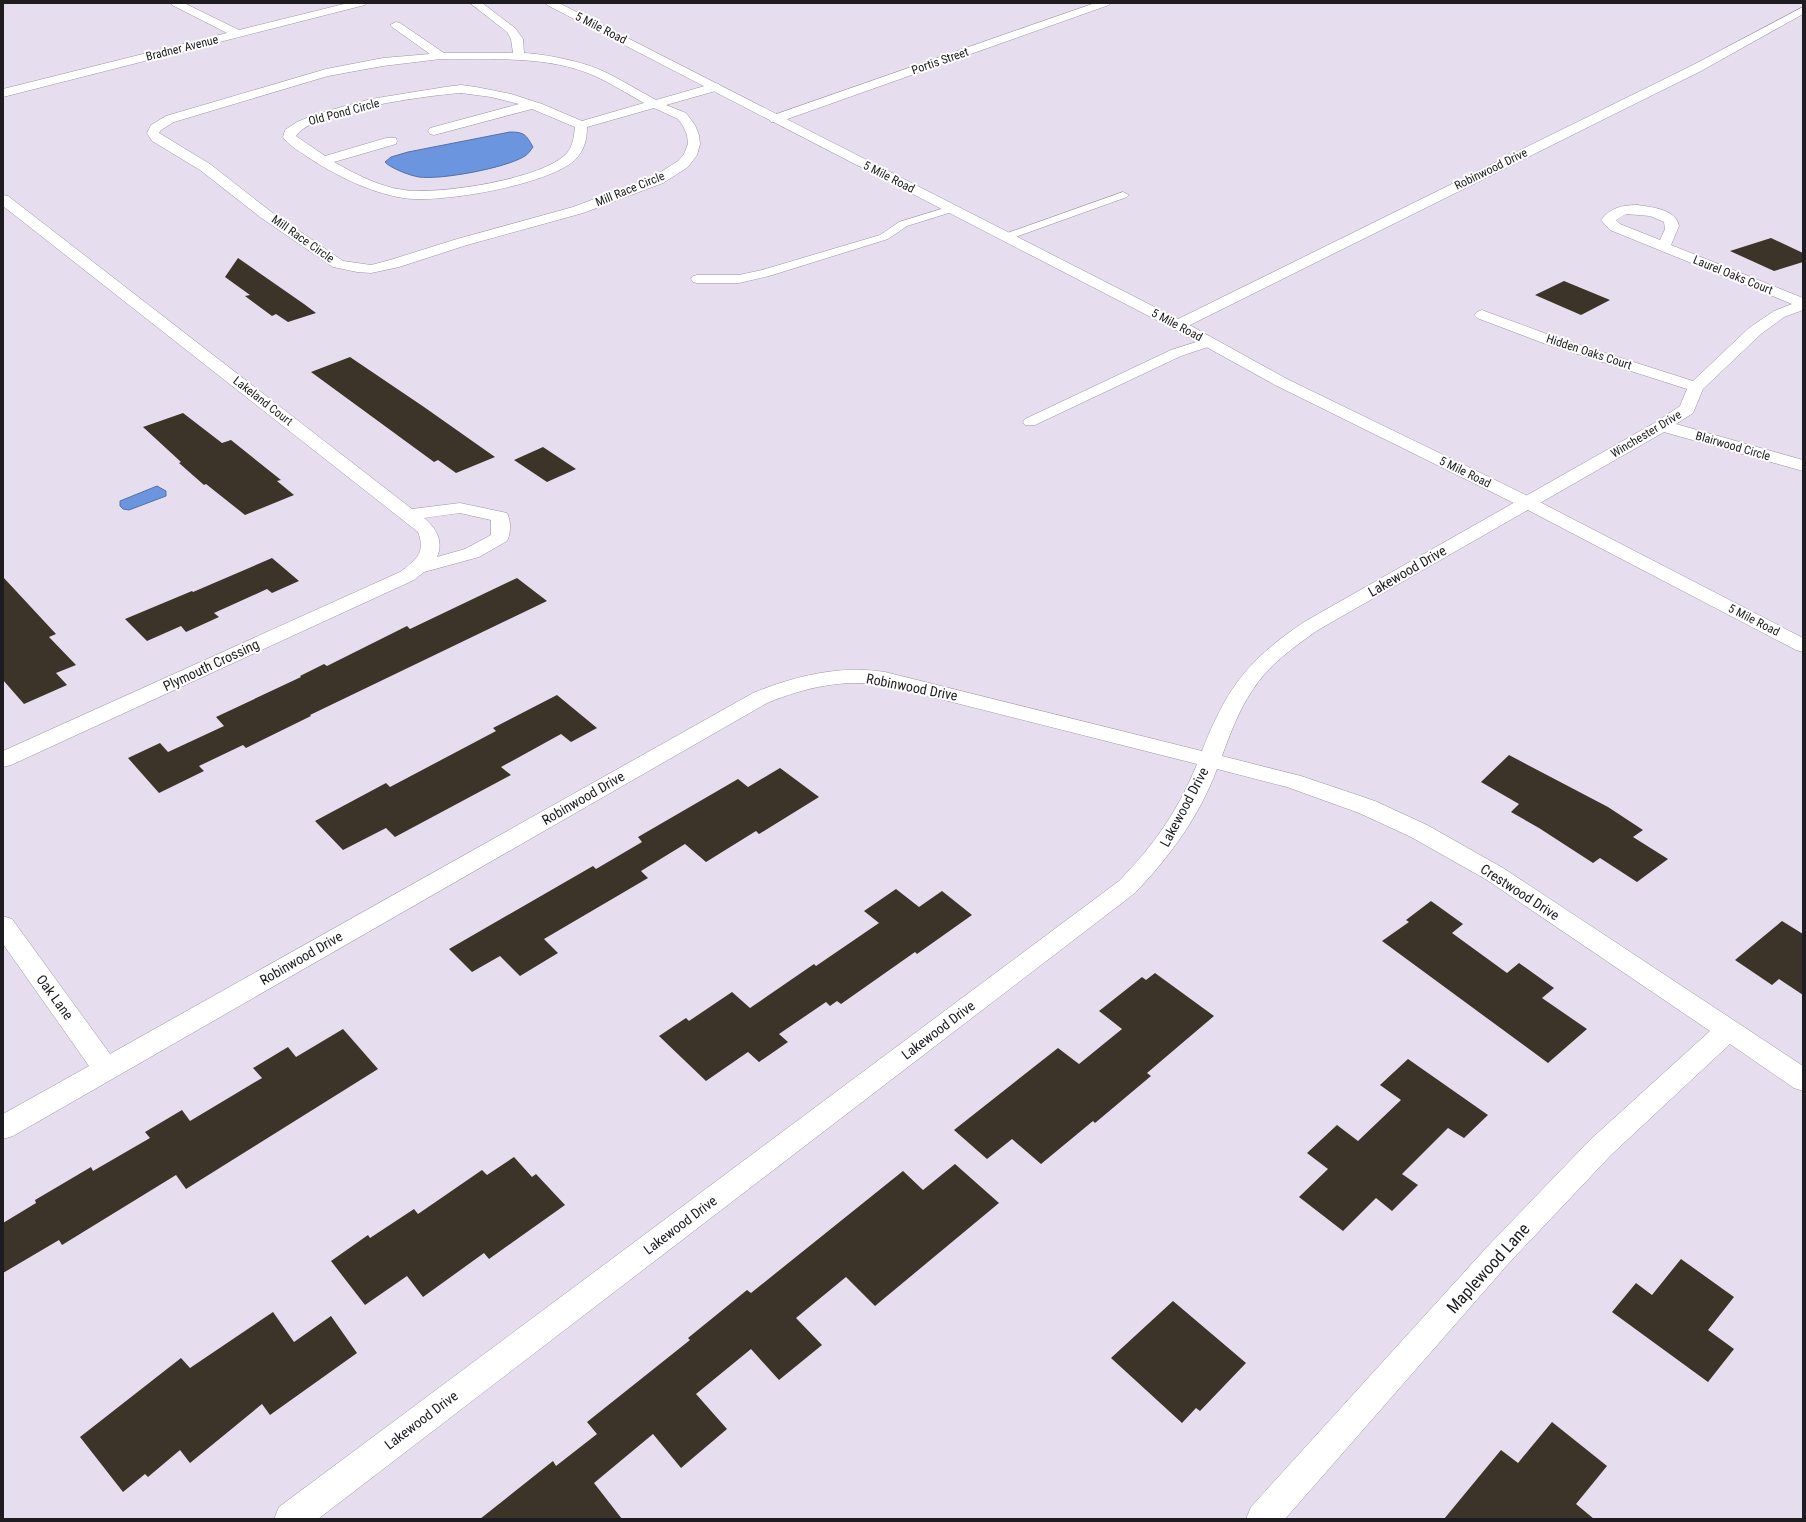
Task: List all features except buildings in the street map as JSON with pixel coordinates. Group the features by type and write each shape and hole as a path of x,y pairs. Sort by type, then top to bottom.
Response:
{"street":[{"path":"176,3 237,34"},
{"name":"Bradner Avenue","path":"3,93 362,3"},
{"path":"475,3 511,30 517,39 519,56"},
{"name":"5 Mile Road","path":"551,3 774,119 1178,325 1288,385 1528,503 1803,646"},
{"name":"Portis Street","path":"774,119 1105,3"},
{"name":"Robinwood Drive","path":"1178,325 1697,68 1803,10"},
{"path":"396,25 441,56"},
{"name":"Mill Race Circle","path":"441,56 519,56 552,59 600,74 636,95 682,116 689,125 693,135 694,144 690,155 683,164 669,174 645,185 578,210 462,242 394,264 371,268 357,268 338,264 265,214 205,167 156,138 153,134 155,128 170,119 314,76 351,67 441,56"},
{"path":"682,82 697,78"},
{"path":"581,125 715,87"},
{"name":"Old Pond Circle","path":"450,90 480,91 532,105 563,116 581,125 581,140 575,152 567,160 551,169 516,181 445,195 404,195 384,190 353,178 322,161 289,137 290,133 301,124 336,112 422,93 450,90"},
{"path":"622,99 654,90"},
{"path":"434,131 532,105"},
{"path":"563,116 578,112"},
{"path":"322,161 392,141"},
{"name":"Lakeland Court","path":"3,199 16,216 408,515"},
{"name":"Laurel Oaks Court","path":"1664,247 1803,304"},
{"name":"Winchester Drive","path":"1528,503 1662,426 1687,409 1696,387 1754,331 1779,314 1803,304"},
{"name":"Hidden Oaks Court","path":"1482,315 1549,340 1696,387"},
{"name":"Blairwood Circle","path":"1662,426 1803,466"},
{"name":"Lakewood Drive","path":"291,1519 1127,887 1156,858 1172,835 1198,787 1226,716 1243,688 1264,663 1289,641 1311,626 1528,503"},
{"name":"Plymouth Crossing","path":"408,515 460,508 500,517 500,537 472,553 418,568"},
{"name":"Plymouth Crossing","path":"3,760 407,576 418,568 431,549 431,540 426,529 408,515"},
{"name":"Robinwood Drive","path":"3,1128 753,702 788,686 814,679 849,676 879,678 1209,759"},
{"name":"Crestwood Drive","path":"1209,759 1293,781 1367,807 1419,831 1495,874 1803,1080"},
{"name":"Oak Lane","path":"3,925 106,1069"},
{"name":"Maplewood Lane","path":"1263,1519 1498,1255 1590,1158 1728,1030"}],"lane":[{"path":"1006,237 1123,195"},
{"path":"697,279 739,280 765,273 884,237 903,224 951,209"},
{"path":"1030,422 1176,353 1208,342"}],"water":[{"path":"510,132 524,135 533,147 525,156 504,165 489,169 442,177 419,177 391,167 385,162 391,157 408,152"},
{"path":"157,486 166,491 166,496 129,510 123,509 120,506 120,501"}]}
